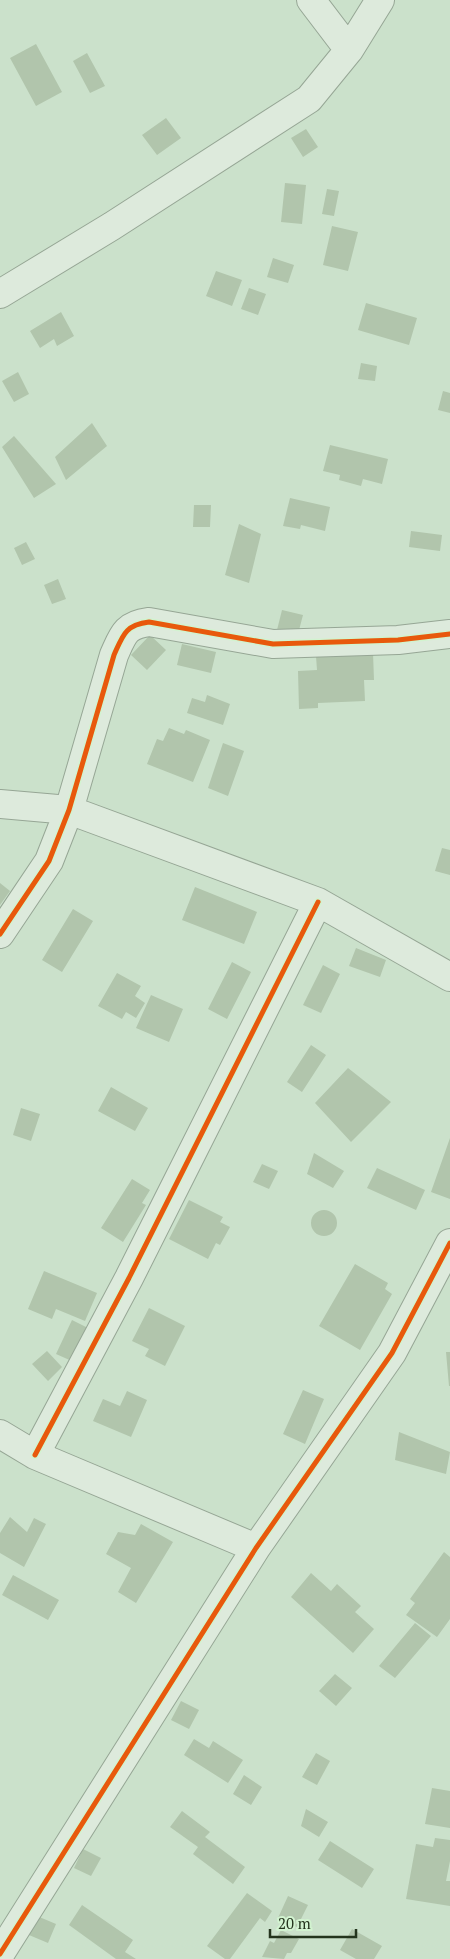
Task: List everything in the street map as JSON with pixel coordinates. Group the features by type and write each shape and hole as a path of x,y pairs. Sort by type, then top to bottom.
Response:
{"street":[{"path":"311,0 349,50"},
{"path":"0,294 112,226 309,99 349,50 380,0"},
{"path":"0,934 48,861 69,810 114,655 124,634 134,624 149,622 273,644 398,640 450,634"},
{"path":"0,804 69,810 318,902 450,976"},
{"path":"35,1455 129,1278 318,902"},
{"path":"0,1954 256,1548 444,1277 450,1243"},
{"path":"0,1434 35,1455 256,1548"}],"building":[{"path":"36,44 62,92 36,106 10,58"},
{"path":"87,53 105,86 90,93 73,61"},
{"path":"166,118 181,138 157,155 142,135"},
{"path":"306,129 318,147 303,157 291,138"},
{"path":"285,183 306,185 302,224 281,222"},
{"path":"327,189 339,191 334,216 322,214"},
{"path":"332,226 358,232 348,271 323,265"},
{"path":"273,258 294,265 288,283 267,277"},
{"path":"216,271 242,280 232,306 206,296"},
{"path":"249,288 266,294 258,315 241,309"},
{"path":"366,303 417,318 409,345 358,330"},
{"path":"61,312 74,336 57,346 54,339 40,348 30,331"},
{"path":"361,363 377,366 375,381 358,379"},
{"path":"18,372 29,394 14,402 2,381"},
{"path":"443,391 450,393 450,413 438,410"},
{"path":"92,423 107,446 66,480 55,457"},
{"path":"14,436 56,484 34,498 2,447"},
{"path":"330,445 388,459 382,484 363,479 361,486 339,480 340,475 323,471"},
{"path":"290,498 330,507 325,531 301,525 300,529 283,526"},
{"path":"194,505 211,505 210,527 193,527"},
{"path":"239,524 261,534 249,583 225,575"},
{"path":"411,531 442,535 440,551 409,547"},
{"path":"26,542 35,559 22,565 14,548"},
{"path":"58,579 66,599 52,604 44,585"},
{"path":"282,610 303,615 298,634 277,630"},
{"path":"150,635 166,650 147,670 131,655"},
{"path":"182,644 216,652 211,673 177,665"},
{"path":"373,653 374,680 364,680 365,701 318,703 318,708 299,709 298,671 317,670 316,656"},
{"path":"207,695 230,704 223,725 187,713 192,698 205,702"},
{"path":"169,728 184,734 186,730 210,740 193,782 147,764 157,739 163,741"},
{"path":"223,743 244,751 228,796 208,788"},
{"path":"442,848 450,850 450,875 435,871"},
{"path":"0,883 10,891 0,905"},
{"path":"195,887 257,912 244,944 182,920"},
{"path":"73,909 93,921 62,972 42,960"},
{"path":"356,948 386,960 380,977 349,966"},
{"path":"232,962 251,972 227,1019 208,1009"},
{"path":"323,965 340,974 321,1013 303,1005"},
{"path":"117,973 141,986 135,996 145,1003 136,1018 126,1012 122,1019 98,1006"},
{"path":"151,995 183,1009 169,1042 136,1028"},
{"path":"311,1045 326,1055 302,1092 287,1082"},
{"path":"348,1068 391,1102 351,1142 315,1103"},
{"path":"111,1087 148,1108 135,1131 98,1111"},
{"path":"21,1108 40,1114 31,1141 13,1135"},
{"path":"450,1138 450,1199 431,1192"},
{"path":"314,1153 344,1171 333,1188 307,1174"},
{"path":"262,1164 278,1171 269,1189 253,1182"},
{"path":"377,1168 425,1190 416,1210 367,1188"},
{"path":"132,1179 150,1190 142,1203 146,1205 123,1242 101,1228"},
{"path":"189,1200 223,1217 220,1222 230,1227 220,1245 216,1243 208,1259 169,1239"},
{"path":"324,1210 333,1214 337,1223 333,1232 324,1236 315,1232 311,1223 315,1214"},
{"path":"355,1264 388,1283 385,1289 392,1294 360,1350 319,1326"},
{"path":"44,1271 97,1293 85,1321 56,1309 52,1319 28,1309"},
{"path":"149,1308 185,1326 165,1366 145,1356 149,1349 132,1341"},
{"path":"72,1320 90,1329 74,1362 56,1354"},
{"path":"47,1351 62,1367 48,1381 32,1364"},
{"path":"446,1352 450,1352 450,1386 449,1386"},
{"path":"303,1390 324,1399 305,1444 283,1434"},
{"path":"127,1391 147,1400 131,1437 93,1421 103,1399 120,1406"},
{"path":"399,1432 450,1452 446,1474 395,1460"},
{"path":"10,1517 27,1532 34,1518 46,1524 24,1567 0,1553 0,1533"},
{"path":"141,1524 173,1542 136,1603 118,1592 131,1568 106,1554 118,1532 135,1535"},
{"path":"444,1552 450,1557 450,1619 437,1637 406,1615 415,1603 410,1599"},
{"path":"311,1573 331,1591 337,1584 361,1606 355,1612 374,1629 353,1653 291,1597"},
{"path":"13,1575 59,1600 48,1620 2,1595"},
{"path":"415,1623 431,1636 395,1678 379,1666"},
{"path":"335,1674 352,1688 336,1706 319,1691"},
{"path":"181,1701 199,1710 189,1729 171,1720"},
{"path":"194,1739 209,1748 213,1741 243,1760 228,1783 184,1755"},
{"path":"316,1753 330,1761 317,1785 302,1777"},
{"path":"244,1775 262,1787 251,1805 233,1794"},
{"path":"432,1788 450,1791 450,1828 425,1824"},
{"path":"306,1809 328,1822 319,1837 301,1826"},
{"path":"182,1811 210,1832 205,1837 245,1867 233,1884 193,1854 198,1847 170,1827"},
{"path":"435,1838 450,1840 450,1861 446,1881 450,1881 450,1906 406,1899 416,1844 433,1847"},
{"path":"330,1841 374,1869 362,1888 318,1860"},
{"path":"83,1849 101,1858 91,1876 74,1868"},
{"path":"247,1893 272,1911 265,1922 260,1918 230,1959 225,1959 207,1946"},
{"path":"288,1896 308,1905 297,1927 278,1918"},
{"path":"82,1905 133,1940 125,1952 136,1959 116,1959 69,1925"},
{"path":"37,1916 56,1924 48,1943 29,1935"},
{"path":"352,1929 382,1946 374,1959 356,1959 340,1950"},
{"path":"281,1930 299,1939 291,1953 287,1953 284,1959 262,1957 270,1941 274,1943"}],"cycle path":[{"path":"0,934 49,861 69,810 114,655 130,628 149,622 273,644 398,640 450,634"},
{"path":"35,1455 129,1278 318,902"},
{"path":"0,1954 256,1548 392,1353 450,1243"}]}
